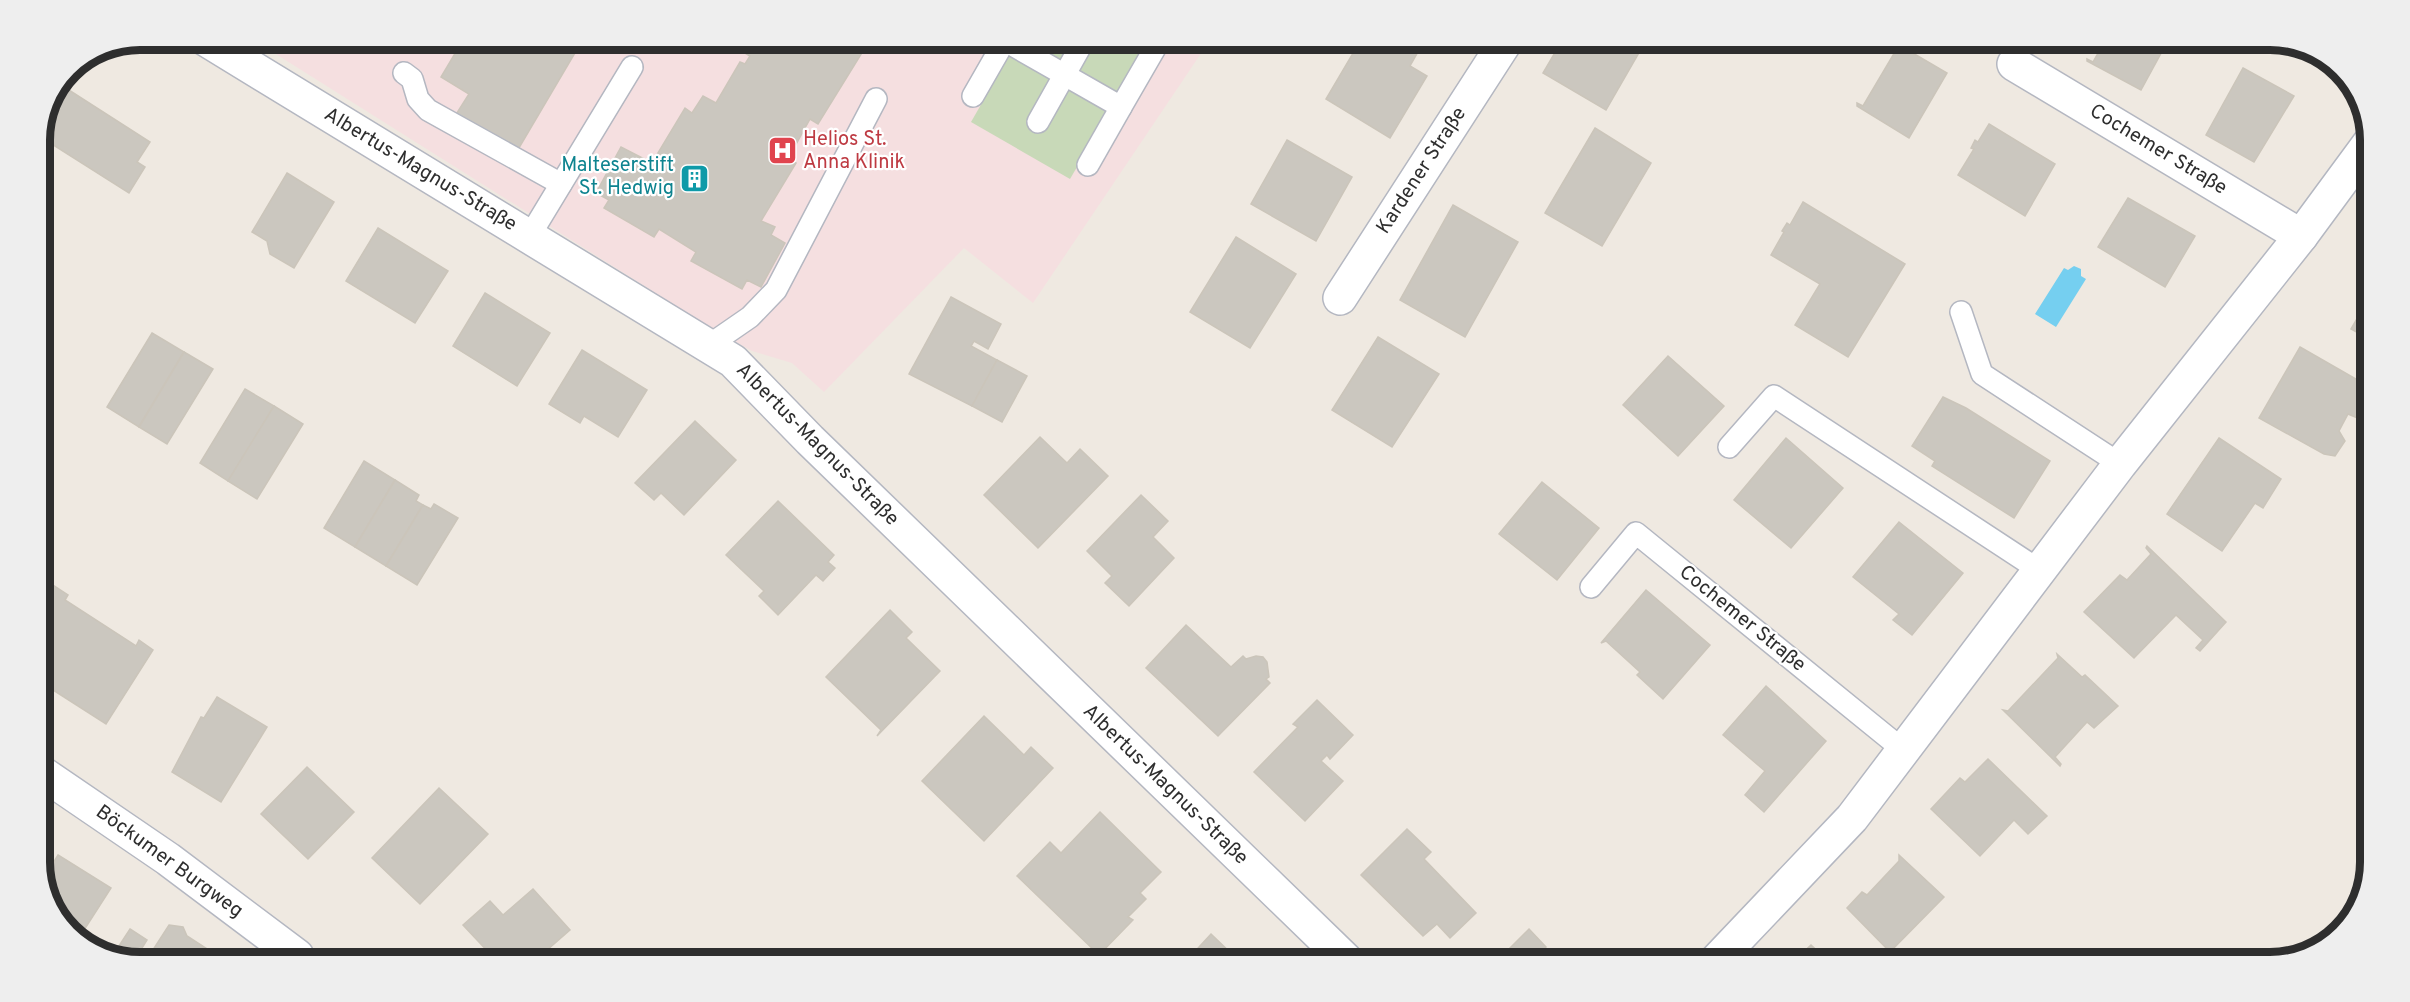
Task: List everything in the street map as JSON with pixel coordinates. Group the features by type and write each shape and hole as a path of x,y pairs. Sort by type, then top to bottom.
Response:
{"street":[{"name":"Albertus-Magnus-Straße","path":"223,50 733,361 810,440 1338,952"},
{"name":"Kardener Straße","path":"1340,298 1500,50"},
{"name":"Cochemer Straße","path":"2014,64 2301,236"},
{"path":"1725,952 1852,818 2120,464 2301,236 2360,156"},
{"name":"Böckumer Burgweg","path":"50,779 168,859 292,952"}],"lane":[{"path":"973,96 1001,50"},
{"path":"1021,50 1121,107"},
{"path":"1038,122 1078,50"},
{"path":"1088,165 1154,50"},
{"path":"529,237 632,67"},
{"path":"404,74 412,79 418,99 428,110 561,184"},
{"path":"708,346 750,317 776,290 876,99"},
{"path":"1961,312 1982,374 2120,464"},
{"path":"1730,447 1774,396 2039,570"},
{"name":"Cochemer Straße","path":"1591,587 1636,533 1902,749"}],"shaded area":[{"name":"Helios St. Anna Klinik","path":"269,50 1203,50 1033,303 964,248 824,392 792,363 752,351 708,326"}],"green space":[{"path":"1012,50 1146,50 1070,179 971,122"}],"water":[{"path":"2074,266 2081,269 2081,276 2086,279 2056,327 2035,314 2064,268 2068,270"}],"building":[{"name":"Malteserstift St. Hedwig","path":"457,50 577,50 516,153 455,116 469,94 441,77"},
{"name":"Malteserstift St. Hedwig","path":"740,50 864,50 818,124 810,119 788,159 796,163 761,221 775,227 771,235 785,243 761,287 747,280 742,289 691,261 696,252 659,229 654,237 604,208 609,200 596,193 621,147 652,163 685,108 692,113 703,96 716,103 740,62 745,64 750,56"},
{"path":"1355,50 1419,50 1410,66 1427,76 1390,138 1326,99"},
{"path":"1556,50 1641,50 1606,110 1543,73"},
{"path":"1896,50 1908,50 1947,73 1909,138 1857,106 1857,103 1863,106"},
{"path":"2100,50 2163,50 2141,90 2087,59 2093,62"},
{"path":"2243,68 2294,96 2254,162 2206,135"},
{"path":"66,88 150,142 137,162 145,167 129,193 50,143 51,122 56,105"},
{"path":"1989,124 2055,164 2025,216 1958,175 1974,149 1971,148 1975,140 1978,142"},
{"path":"1595,128 1651,163 1602,246 1545,213"},
{"path":"1287,140 1352,177 1316,241 1251,204"},
{"path":"287,173 334,202 294,268 270,254 267,241 252,232"},
{"path":"2128,198 2195,236 2165,287 2098,247"},
{"path":"1803,202 1905,264 1848,357 1795,325 1820,284 1771,255 1784,232 1782,231 1787,223 1790,225"},
{"path":"1453,205 1518,242 1465,337 1400,300"},
{"path":"378,228 448,271 415,323 346,281"},
{"path":"1236,237 1296,274 1250,348 1190,312"},
{"path":"485,293 550,333 517,386 453,346"},
{"path":"951,297 1001,324 988,349 974,341 971,346 997,360 972,406 909,374"},
{"path":"2360,314 2360,334 2351,329"},
{"path":"152,333 184,352 139,427 107,407"},
{"path":"1378,337 1439,374 1392,447 1332,410"},
{"path":"2300,347 2360,381 2360,419 2348,414 2339,431 2345,441 2335,456 2324,454 2259,418"},
{"path":"582,350 647,390 618,437 584,416 580,423 549,404"},
{"path":"184,352 213,369 167,444 139,427"},
{"path":"1668,356 1724,406 1678,456 1623,405"},
{"path":"997,360 1027,376 1002,422 972,406"},
{"path":"245,389 274,406 228,481 200,463"},
{"path":"1943,397 1966,408 2050,461 2014,518 1932,466 1935,461 1912,446"},
{"path":"274,406 303,424 257,499 228,481"},
{"path":"695,421 736,460 684,515 661,493 654,500 635,483"},
{"path":"1040,437 1067,463 1080,449 1108,476 1038,548 984,495"},
{"path":"1786,438 1843,488 1791,548 1734,500"},
{"path":"2219,438 2281,479 2263,508 2255,503 2222,551 2167,514"},
{"path":"364,461 395,480 355,547 324,528"},
{"path":"395,480 419,495 416,501 423,505 386,566 355,547"},
{"path":"1542,482 1599,528 1557,580 1499,534"},
{"path":"1141,495 1168,521 1153,537 1174,558 1129,606 1105,583 1112,576 1087,551"},
{"path":"778,501 834,555 828,562 835,568 823,581 816,575 778,615 759,596 764,591 726,555"},
{"path":"434,504 458,518 417,585 386,566 423,505 431,509"},
{"path":"1899,522 1963,573 1912,635 1893,620 1899,614 1853,577"},
{"path":"2147,546 2226,622 2200,651 2196,648 2203,640 2176,615 2134,658 2084,612 2120,575 2127,580 2151,554"},
{"path":"53,585 68,595 65,600 136,646 139,640 153,650 106,724 50,688 50,590"},
{"path":"1646,590 1710,645 1663,699 1637,675 1640,672 1606,641 1601,643"},
{"path":"890,610 912,632 906,638 940,671 877,736 881,730 826,677"},
{"path":"1186,625 1231,667 1243,656 1246,659 1256,656 1263,657 1267,662 1269,677 1266,679 1270,683 1218,736 1146,668"},
{"path":"2057,654 2082,677 2085,675 2118,706 2094,728 2087,722 2055,757 2061,764 2060,766 2003,710 2008,711 2058,658"},
{"path":"1766,686 1826,741 1764,812 1745,795 1765,771 1723,735"},
{"path":"217,697 267,727 221,802 172,772 201,717 204,718"},
{"path":"1317,700 1353,735 1330,759 1327,755 1321,761 1343,781 1305,821 1254,772 1298,727 1293,724"},
{"path":"984,716 1024,755 1031,747 1053,768 984,841 922,781"},
{"path":"1988,759 2047,816 2028,834 2014,820 1980,856 1931,809 1960,778 1965,782"},
{"path":"307,767 354,812 308,859 261,814"},
{"path":"439,788 488,834 420,904 372,858"},
{"path":"1100,812 1161,872 1140,893 1146,899 1128,917 1133,920 1102,952 1096,952 1017,876 1050,842 1061,853"},
{"path":"1407,829 1431,852 1424,859 1476,913 1450,938 1437,924 1423,936 1361,875"},
{"path":"58,855 111,888 83,932 59,902 51,880 50,868"},
{"path":"1899,855 1944,897 1890,952 1847,908 1862,892 1867,895 1899,861"},
{"path":"533,889 570,930 545,952 488,952 463,925 490,901 503,915"},
{"path":"169,925 183,927 187,936 212,952 152,952"},
{"path":"130,929 147,940 140,952 117,949"},
{"path":"1529,929 1546,947 1541,952 1506,952"},
{"path":"1211,934 1230,952 1194,952"},
{"path":"1811,945 1818,952 1804,952"}],"place":[{"name":"Helios St. Anna Klinik","path":"782,151"},
{"name":"Malteserstift St. Hedwig","path":"695,178"}]}
